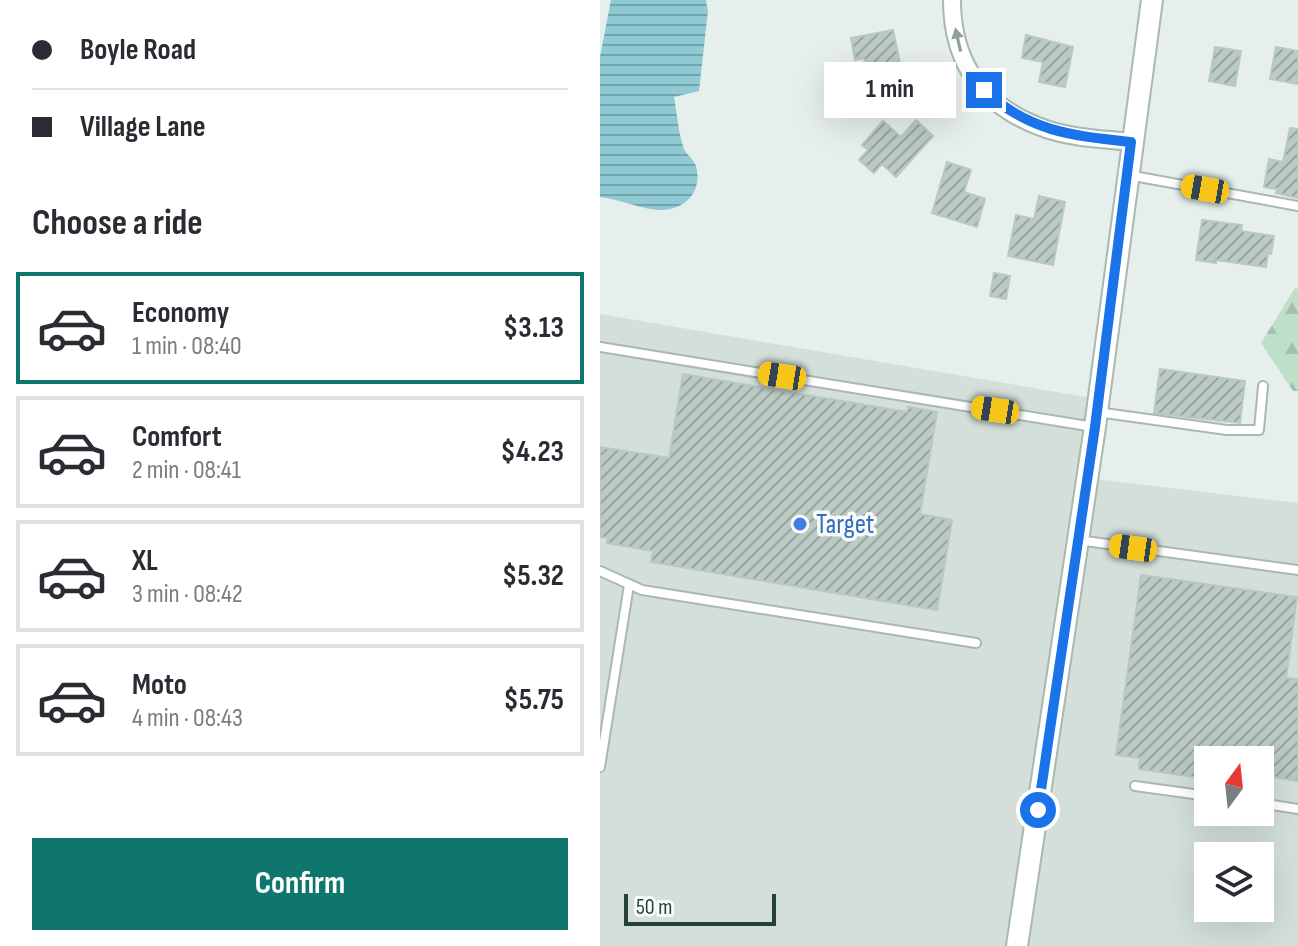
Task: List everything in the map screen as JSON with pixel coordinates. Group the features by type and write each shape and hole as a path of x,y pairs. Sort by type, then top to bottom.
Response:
{"street":[{"path":"952,0 957,44 971,78 997,103 1047,130 1131,142"},
{"path":"1017,946 1096,419 1152,0"}],"lane":[{"path":"1127,175 1298,206"},
{"path":"600,347 1096,419 1227,430 1259,430 1263,386"},
{"path":"1077,540 1298,570"},
{"path":"600,571 642,590 976,643"},
{"path":"600,767 629,585"},
{"path":"1135,786 1194,794"},
{"path":"1274,805 1298,809"}],"shaded area":[{"path":"600,314 1098,399 1086,478 1298,503 1298,946 600,946"}],"green space":[{"path":"1295,288 1298,289 1298,391 1293,391 1261,343"}],"water":[{"path":"611,0 706,0 708,11 699,91 674,97 683,146 695,163 697,175 697,184 690,198 677,207 653,210 600,197 600,57"}],"building":[{"path":"893,30 902,73 868,80 864,58 855,60 851,38"},
{"path":"1026,35 1073,47 1065,87 1039,82 1043,62 1022,58"},
{"path":"1215,47 1241,51 1235,86 1209,81"},
{"path":"1276,47 1298,51 1298,84 1270,79"},
{"path":"916,120 933,136 896,177 882,164 874,173 859,160 868,150 862,145 883,121 901,137"},
{"path":"1290,128 1298,129 1298,198 1264,187 1269,159 1283,162"},
{"path":"947,162 971,170 964,192 985,199 977,227 932,213"},
{"path":"1039,196 1065,202 1053,265 1008,256 1016,215 1034,219"},
{"path":"1202,220 1242,225 1241,231 1274,236 1266,267 1196,260"},
{"path":"994,273 1010,276 1006,299 990,296"},
{"path":"1160,369 1245,381 1240,423 1154,413"},
{"path":"683,374 907,412 908,407 937,412 920,514 952,520 937,610 651,562 653,551 607,543 608,538 600,537 600,447 669,458"},
{"path":"1141,575 1297,597 1286,678 1298,679 1298,781 1274,777 1274,746 1194,746 1194,777 1139,769 1140,758 1116,755"}],"place":[{"name":"Target","path":"800,524"}],"route":[{"path":"984,90 997,103 1022,119 1047,130 1131,142 1095,427 1038,810"}]}
